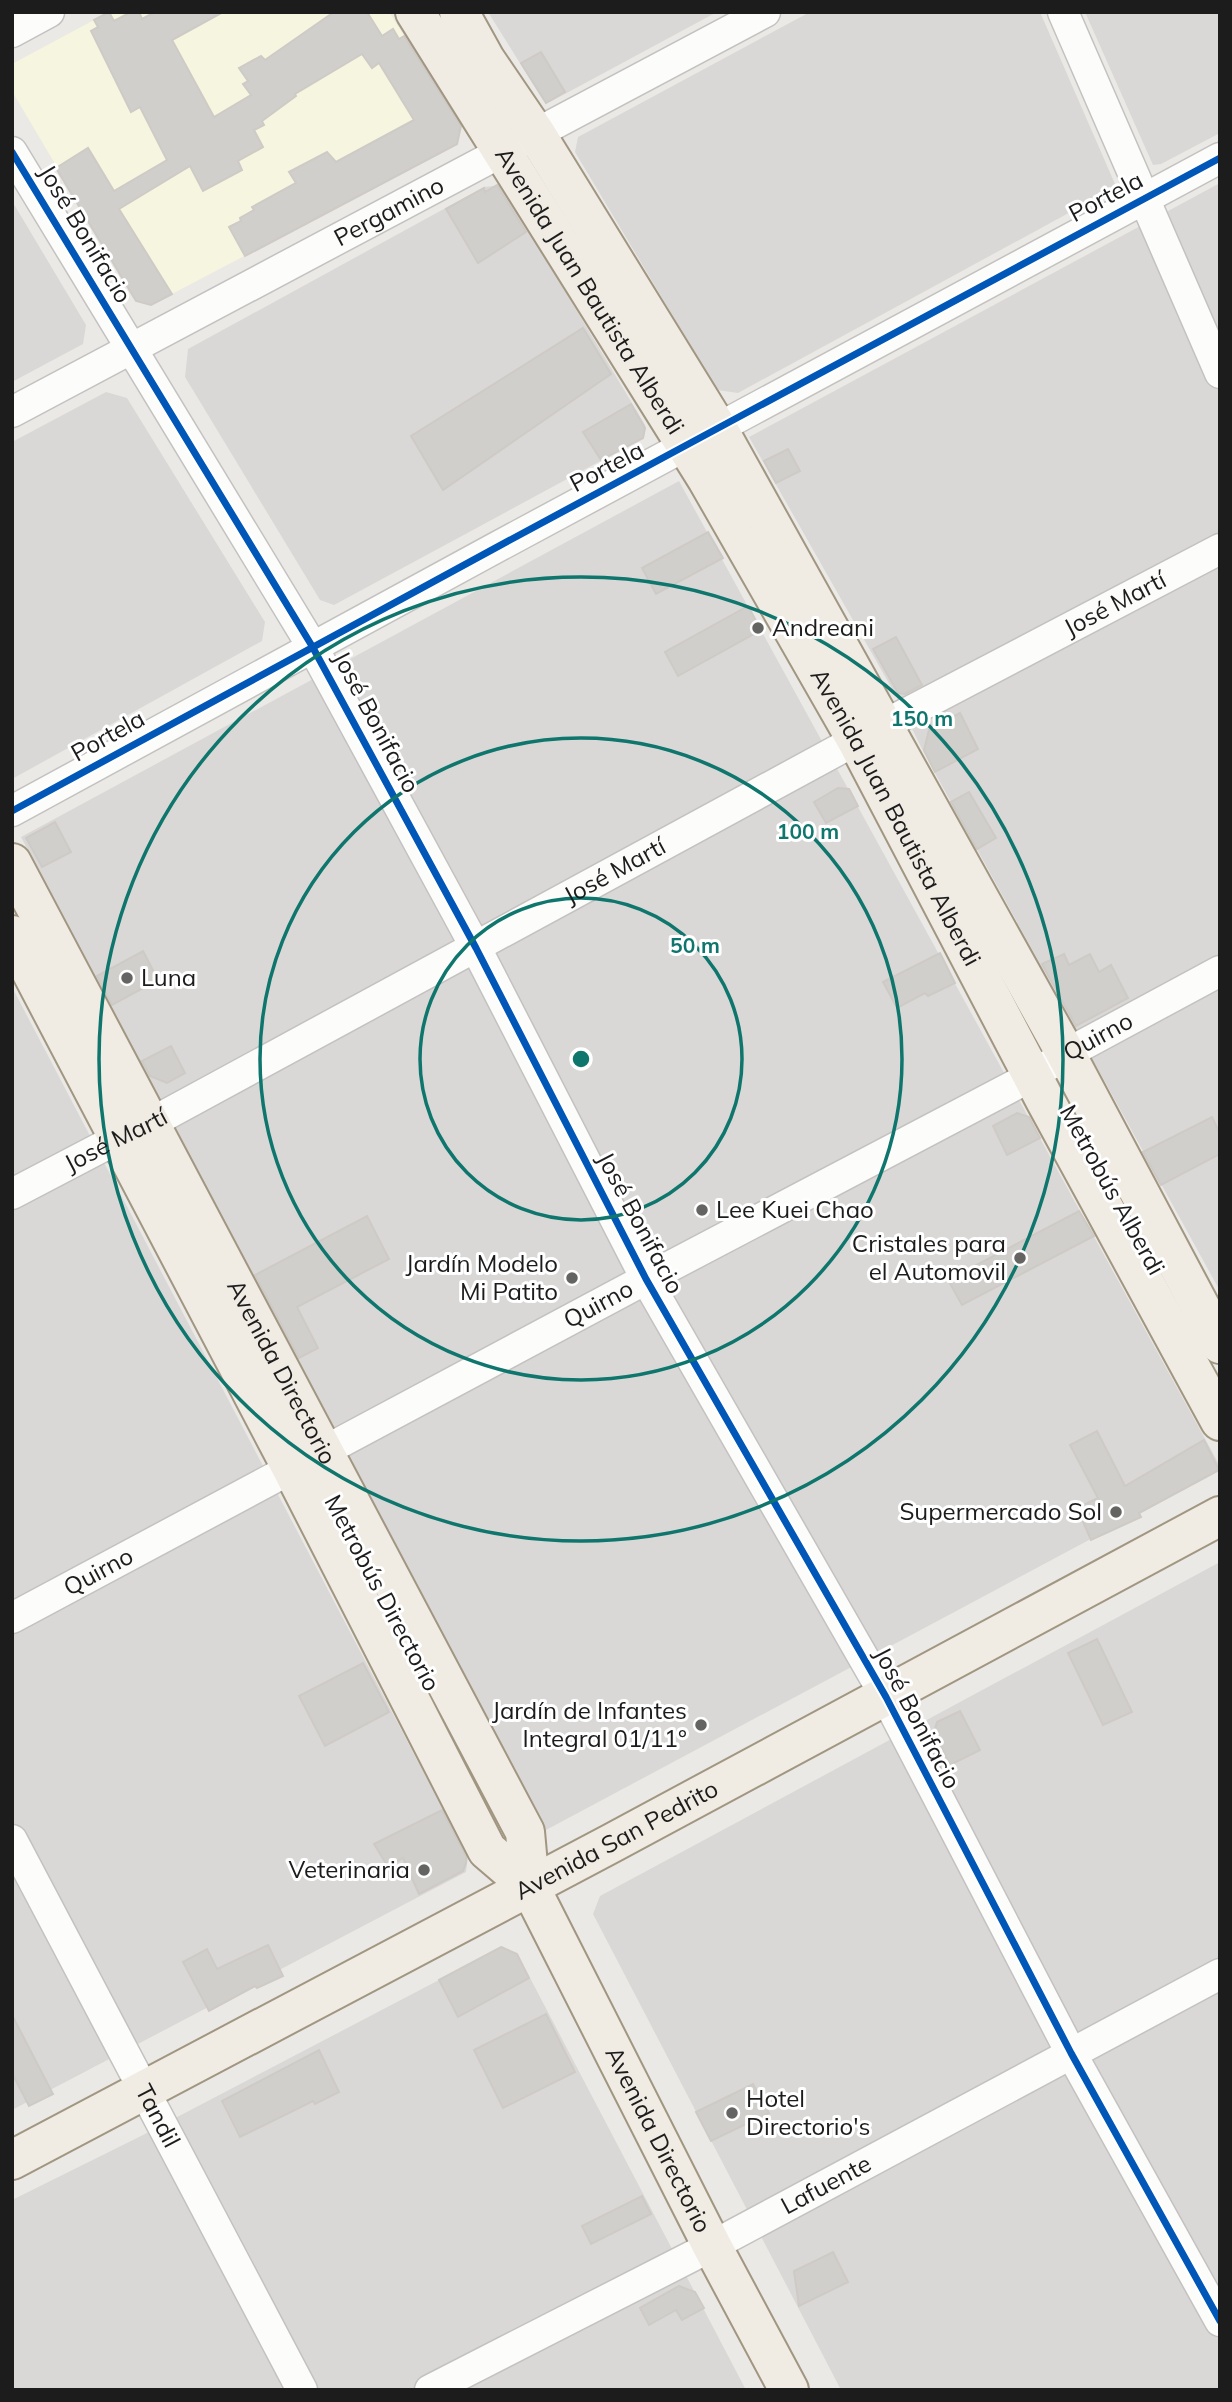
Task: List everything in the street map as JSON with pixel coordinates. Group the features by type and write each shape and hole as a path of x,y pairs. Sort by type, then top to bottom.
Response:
{"main road":[{"name":"Avenida Juan Bautista Alberdi","path":"415,12 520,143 703,438 870,733 1048,1065 1220,1421"},
{"name":"Avenida Juan Bautista Alberdi","path":"459,12 485,59 520,143"},
{"name":"Avenida Directorio","path":"12,863 135,1131 309,1461 487,1850 530,1887 712,2246 789,2390"},
{"name":"Avenida Directorio","path":"12,934 135,1131"},
{"name":"Avenida Juan Bautista Alberdi","path":"1048,1065 1220,1344"},
{"name":"Avenida San Pedrito","path":"12,2160 530,1887 1220,1516"}],"street":[{"path":"12,32 50,12"},
{"path":"435,12 520,143"},
{"name":"Pergamino","path":"12,412 765,12"},
{"path":"1063,12 1220,373"},
{"name":"José Bonifacio","path":"12,152 312,646 477,948 646,1279 886,1697 1071,2053 1220,2321"},
{"name":"Portela","path":"12,811 312,646 1220,158"},
{"name":"José Martí","path":"12,1194 135,1131 870,733 1220,548"},
{"path":"12,893 135,1131"},
{"name":"Quirno","path":"12,1618 1220,971"},
{"name":"Metrobús Alberdi","path":"1048,1065 1220,1388"},
{"name":"Tandil","path":"12,1840 302,2390"},
{"name":"Lafuente","path":"430,2390 712,2246 1220,1973"}],"shaded area":[{"path":"109,12 389,12 461,126 457,144 151,305 136,301 12,91 12,64"},
{"path":"488,12 717,12 550,102 543,100"},
{"path":"810,12 1040,12 1115,184 1109,191 738,393 717,390 575,152 578,137"},
{"path":"1085,12 1220,12 1220,133 1161,164 1153,165"},
{"path":"1220,183 1220,1291 924,753 895,694 749,437"},
{"path":"502,185 645,425 643,438 334,605 320,600 185,377 188,349 484,187"},
{"path":"12,201 86,325 83,344 12,382"},
{"path":"106,392 127,398 265,622 262,641 12,779 12,442"},
{"path":"679,481 1220,1470 546,1830 21,837"},
{"path":"12,987 468,1857 466,1872 12,2110"},
{"path":"1220,1562 1220,2390 841,2390 593,1914 600,1896"},
{"path":"502,1947 518,1955 746,2390 12,2390 12,2200 141,2136"}],"building":[{"path":"109,12 114,21 131,12 139,12 142,19 155,12 223,12 172,40 214,117 251,95 243,84 248,81 239,68 261,56 265,60 334,12 367,12 382,36 393,29 399,39 404,36 461,126 457,144 245,256 229,227 254,210 252,207 296,183 289,172 327,152 336,162 414,120 379,63 372,68 362,54 295,94 296,96 262,121 264,125 254,130 263,147 238,161 242,170 203,191 190,166 119,209 172,294 151,305 136,301 56,168 88,148 114,191 167,160 140,107 131,112 91,31 98,27 94,20"},
{"path":"541,52 565,92 546,103 521,63"},
{"path":"497,185 526,232 478,263 446,209 484,188 485,192"},
{"path":"583,328 611,374 443,490 411,436"},
{"path":"631,404 645,428 643,438 601,460 583,432"},
{"path":"788,449 800,471 776,483 764,461"},
{"path":"708,532 723,558 656,594 642,568"},
{"path":"748,606 761,630 678,676 665,652"},
{"path":"896,637 922,685 905,694 898,693 873,649"},
{"path":"960,713 978,749 935,772 924,750 929,730"},
{"path":"838,788 849,789 858,806 826,823 814,802"},
{"path":"969,792 996,838 977,849 951,802"},
{"path":"55,822 71,852 42,867 26,838"},
{"name":"Luna","path":"143,951 158,980 112,1005 97,976"},
{"path":"940,953 955,983 928,996 925,993 897,1008 883,982"},
{"path":"1064,954 1069,965 1090,954 1099,972 1111,965 1128,998 1076,1026 1042,964"},
{"path":"171,1046 185,1073 167,1083 150,1076 142,1061"},
{"path":"1017,1113 1029,1117 1040,1138 1007,1155 993,1126"},
{"path":"1212,1117 1220,1134 1220,1154 1161,1185 1143,1152"},
{"name":"Cristales para el Automovil","path":"1079,1211 1094,1236 962,1305 948,1280"},
{"path":"367,1216 389,1259 297,1307 318,1348 299,1358 255,1275"},
{"path":"1097,1431 1125,1486 1204,1440 1219,1470 1139,1513 1141,1517 1091,1540 1077,1508 1098,1498 1070,1445"},
{"path":"1097,1639 1132,1712 1103,1725 1068,1653"},
{"path":"363,1663 389,1712 325,1746 299,1696"},
{"path":"960,1711 980,1750 950,1765 934,1732 937,1722"},
{"path":"442,1810 466,1856 466,1863 463,1871 419,1894 403,1858 388,1867 374,1844"},
{"path":"268,1945 283,1976 257,1988 255,1986 209,2011 183,1962 207,1949 217,1969"},
{"path":"501,1947 517,1954 529,1978 458,2017 439,1980"},
{"path":"546,2014 575,2072 503,2108 474,2050"},
{"path":"12,2015 53,2094 29,2106 12,2073"},
{"path":"319,2050 339,2092 315,2104 313,2101 240,2137 222,2101"},
{"name":"Hotel Directorio's","path":"753,2084 769,2113 711,2141 696,2112"},
{"path":"642,2196 651,2214 591,2244 582,2226"},
{"path":"833,2252 848,2282 799,2306 794,2271"},
{"path":"679,2286 695,2292 704,2308 682,2320 676,2310 649,2325 640,2308"}],"cycle path":[{"path":"12,152 312,646 476,948 646,1279 886,1697 1071,2053 1220,2321"},
{"path":"12,811 1220,158"}],"place":[{"name":"Andreani","path":"758,628"},
{"name":"Luna","path":"127,978"},
{"name":"Lee Kuei Chao","path":"702,1210"},
{"name":"Cristales para el Automovil","path":"1020,1258"},
{"name":"Jardín Modelo Mi Patito","path":"572,1278"},
{"name":"Supermercado Sol","path":"1116,1512"},
{"name":"Jardín de Infantes Integral 01/11°","path":"701,1725"},
{"name":"Veterinaria","path":"424,1870"},
{"name":"Hotel Directorio's","path":"732,2113"}]}
